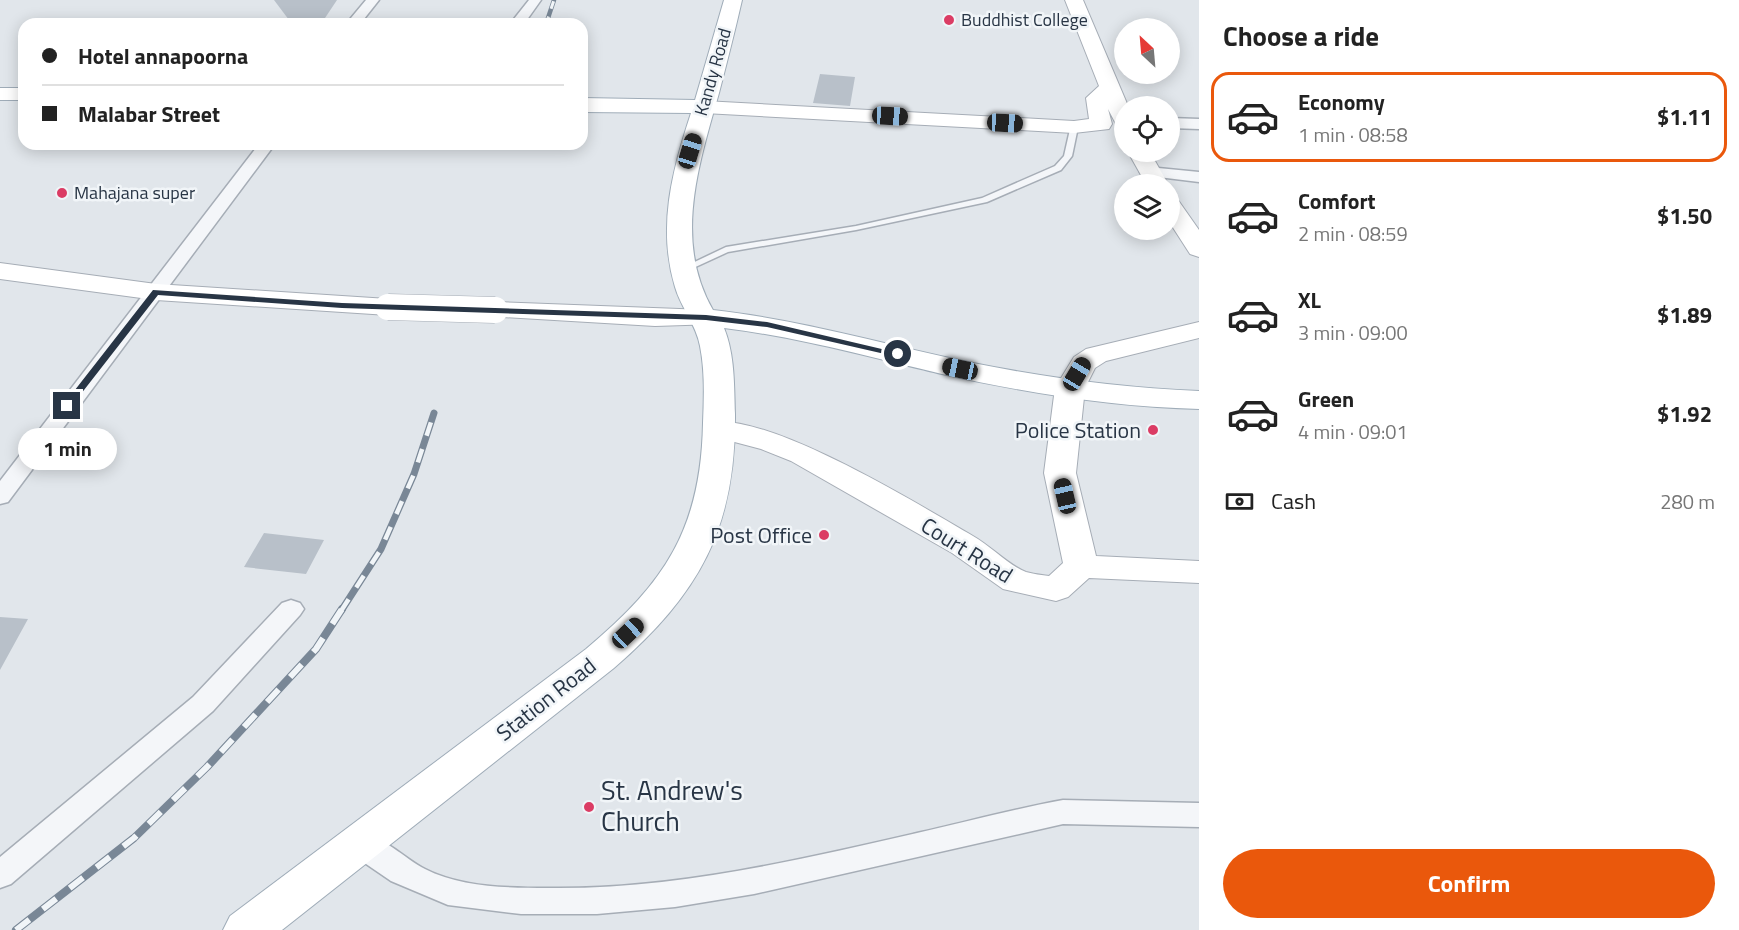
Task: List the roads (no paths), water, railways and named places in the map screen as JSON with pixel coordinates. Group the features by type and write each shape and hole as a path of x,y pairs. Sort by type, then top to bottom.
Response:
{"main road":[{"name":"Kandy Road","path":"706,318 691,296 679,220 682,189 733,0"},
{"path":"0,94 18,94"},
{"path":"588,105 704,107"},
{"path":"706,318 767,325 977,372 1070,388 1134,396 1199,400"},
{"name":"Station Road","path":"247,930 581,672 650,613 682,571 704,529 711,507 719,429 713,338 706,318"}],"street":[{"path":"522,18 535,0"},
{"path":"1074,0 1114,99"},
{"path":"356,18 364,3"},
{"path":"704,107 1074,127 1101,124 1096,98 1108,88"},
{"path":"1180,123 1199,124"},
{"path":"0,497 262,150"},
{"path":"1148,169 1199,177"},
{"path":"1180,220 1199,249"},
{"path":"0,271 156,292 388,307 706,318"},
{"path":"1199,330 1096,355 1084,363 1070,388 1060,473 1081,566 1124,570 1199,572"},
{"name":"Court Road","path":"719,429 772,442 802,454 964,545 1015,581 1056,589 1081,566"},
{"path":"0,875 203,704 291,609"},
{"path":"361,844 386,863 446,892 527,908 581,909 668,903 769,885 1061,812 1199,814"}],"lane":[{"path":"686,268 726,250 856,228 984,200 1058,168 1068,156 1074,127"}],"railway":[{"path":"548,18 554,0"},
{"path":"341,611 381,549 414,474 434,413"},
{"path":"16,930 134,838 207,767 316,649 342,609"}],"place":[{"name":"Buddhist College","path":"949,20"},
{"name":"Mahajana super","path":"62,193"},
{"name":"Police Station","path":"1153,430"},
{"name":"Post Office","path":"824,535"},
{"name":"St. Andrew's Church","path":"589,807"}]}
